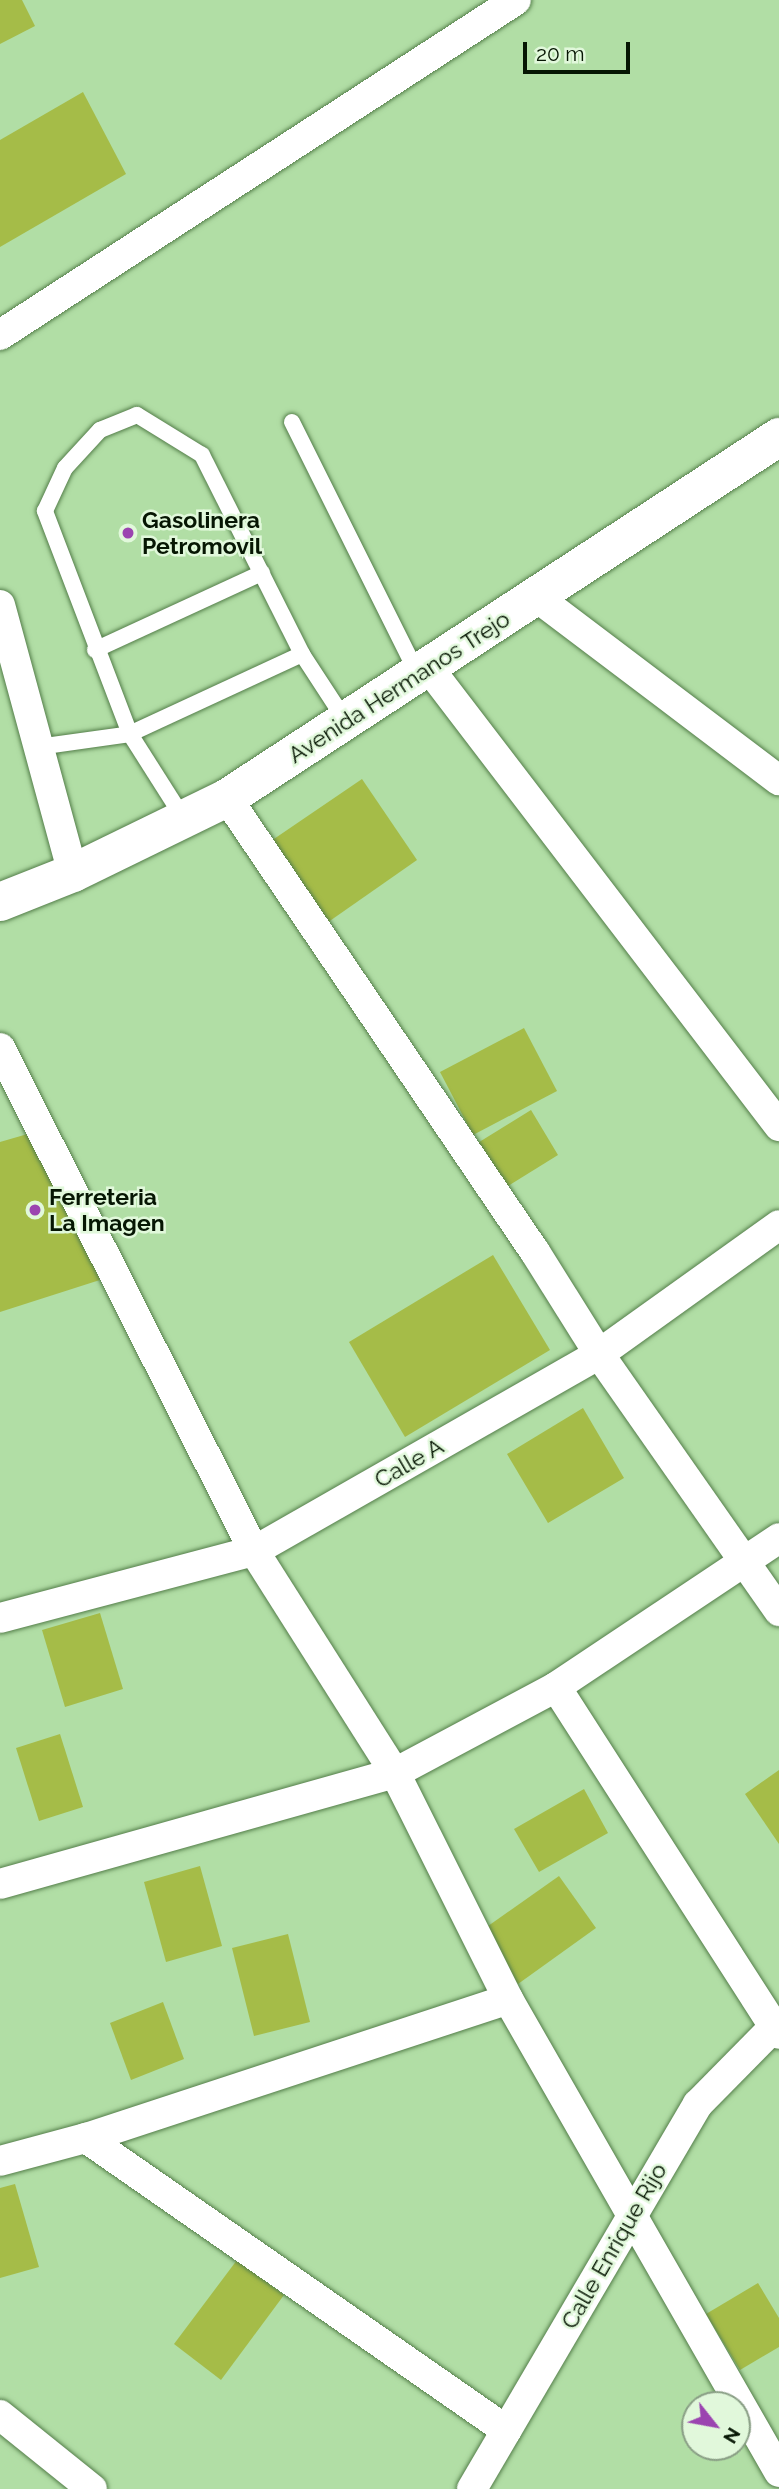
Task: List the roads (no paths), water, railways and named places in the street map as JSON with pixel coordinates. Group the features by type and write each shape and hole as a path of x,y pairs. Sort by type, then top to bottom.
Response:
{"main road":[{"name":"Avenida Hermanos Trejo","path":"0,902 73,873 227,798 422,670 538,598 779,437"}],"street":[{"path":"0,335 516,0"},
{"path":"538,598 779,780"},
{"path":"0,606 73,873"},
{"path":"422,670 779,1126"},
{"path":"227,798 535,1252 599,1354 779,1611"},
{"path":"0,1048 254,1551 395,1773 508,1999 779,2472"},
{"name":"Calle A","path":"0,1618 254,1551 599,1354 779,1225"},
{"path":"0,1884 395,1773 556,1687 779,1538"},
{"path":"556,1687 777,2027"},
{"path":"0,2161 86,2138 508,1999"},
{"name":"Calle Enrique Rijo","path":"472,2489 698,2104 777,2027"},
{"path":"86,2138 506,2430"},
{"path":"0,2415 92,2489"}],"lane":[{"path":"184,819 130,734 95,650 45,511 65,468 100,430 137,415 202,455 302,654 345,720"},
{"path":"292,422 422,670"},
{"path":"95,650 262,573"},
{"path":"38,747 130,734 302,654"}],"place":[{"name":"Gasolinera Petromovil","path":"128,533"},
{"name":"Ferreteria La Imagen","path":"35,1210"}]}
